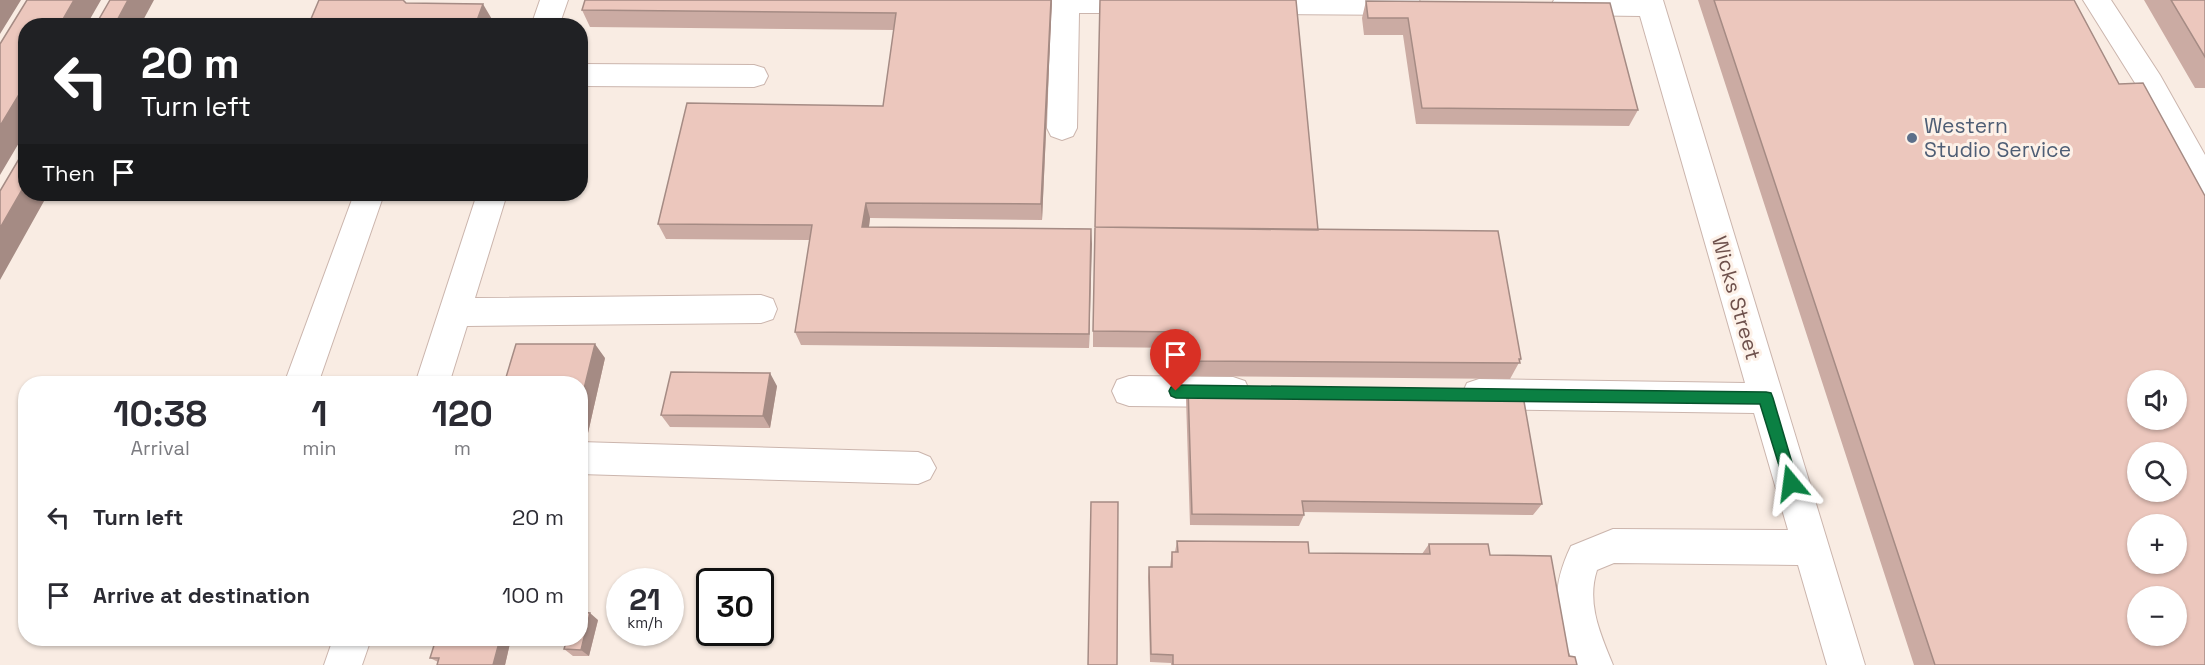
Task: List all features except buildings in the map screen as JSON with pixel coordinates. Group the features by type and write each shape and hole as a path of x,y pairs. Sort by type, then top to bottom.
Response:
{"street":[{"path":"548,18 554,0"},
{"path":"2097,0 2150,83 2205,183"},
{"path":"1062,128 1065,1 1151,2"},
{"path":"1545,5 1650,3"},
{"name":"Wicks Street","path":"1650,3 1846,665"},
{"path":"1226,4 1438,5"},
{"path":"588,75 754,76"},
{"path":"304,376 366,201"},
{"path":"435,376 490,201"},
{"path":"455,312 761,309"},
{"path":"1129,391 1259,393"},
{"path":"1447,394 1766,398"},
{"path":"588,458 918,468"},
{"path":"1594,665 1574,600 1575,579 1584,558 1613,546 1810,548"},
{"path":"344,665 350,646"}],"place":[{"name":"Western Studio Service","path":"1912,138"}],"route":[{"path":"1176,391 1766,398 1791,483"}]}
